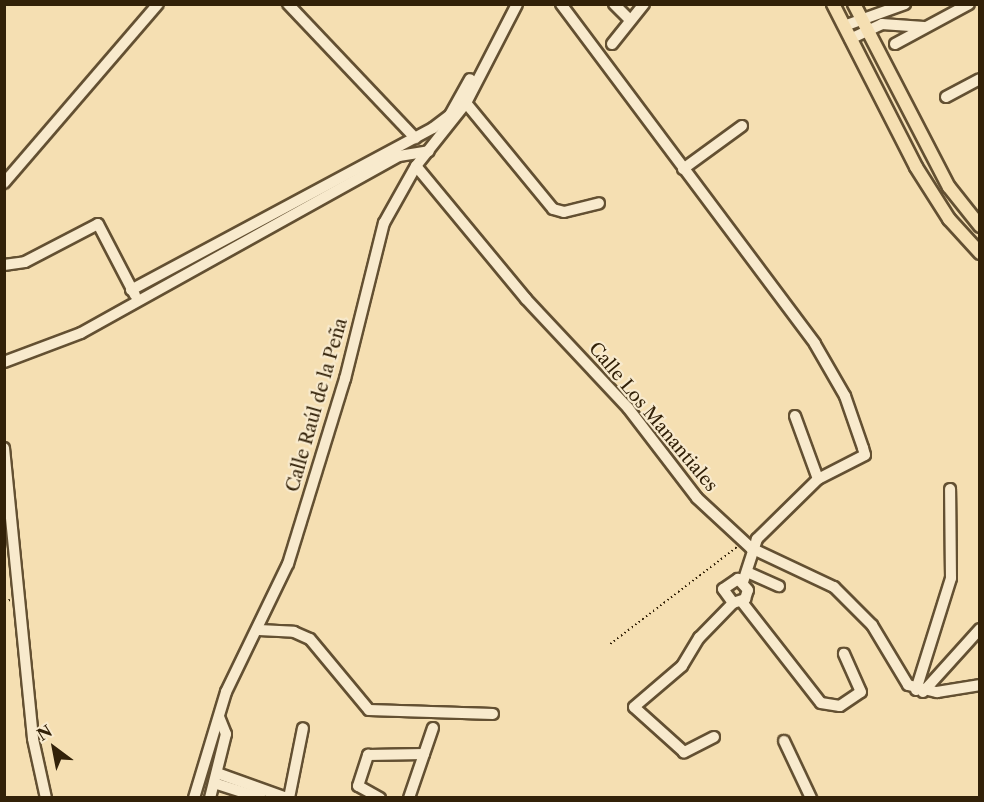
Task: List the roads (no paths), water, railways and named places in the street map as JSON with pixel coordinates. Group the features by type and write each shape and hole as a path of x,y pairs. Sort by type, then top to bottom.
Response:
{"main road":[{"path":"833,4 916,167 949,219 980,253"},
{"path":"854,4 944,178 980,226"}],"street":[{"path":"4,183 158,4"},
{"path":"288,4 415,138"},
{"path":"131,290 415,138 450,115 510,4"},
{"name":"Calle Raúl de la Peña","path":"194,798 232,678 259,630 288,564 345,379 375,248 416,166 466,103 517,4"},
{"path":"561,4 814,344 845,396 865,455 818,479 748,545 745,577 748,590 699,638 682,666 634,707 684,752 714,737"},
{"path":"614,4 630,20"},
{"path":"612,44 644,4"},
{"path":"844,26 905,4"},
{"path":"896,44 969,4"},
{"path":"850,39 882,24 925,27"},
{"path":"946,97 980,79"},
{"path":"466,103 554,209 564,212 599,203"},
{"path":"683,169 742,126"},
{"path":"4,362 81,333 399,156 429,151"},
{"name":"Calle Los Manantiales","path":"416,166 525,299 628,408 687,487 748,545 827,580 872,625 903,678 920,691"},
{"path":"4,265 26,262 98,224 131,290 139,301"},
{"path":"795,416 818,479"},
{"path":"4,448 33,739 46,798"},
{"path":"920,691 951,578 950,489"},
{"path":"779,586 745,577 734,579 723,588 821,703 840,706 861,692 844,654"},
{"path":"259,630 294,632 310,639 369,710 493,714"},
{"path":"920,691 980,630"},
{"path":"920,691 980,686"},
{"path":"210,798 226,734 219,717"},
{"path":"216,778 245,787 285,795 303,728"},
{"path":"409,798 434,729"},
{"path":"784,741 811,798"},
{"path":"376,797 357,782 368,755 424,754"},
{"path":"245,787 261,798"}]}
